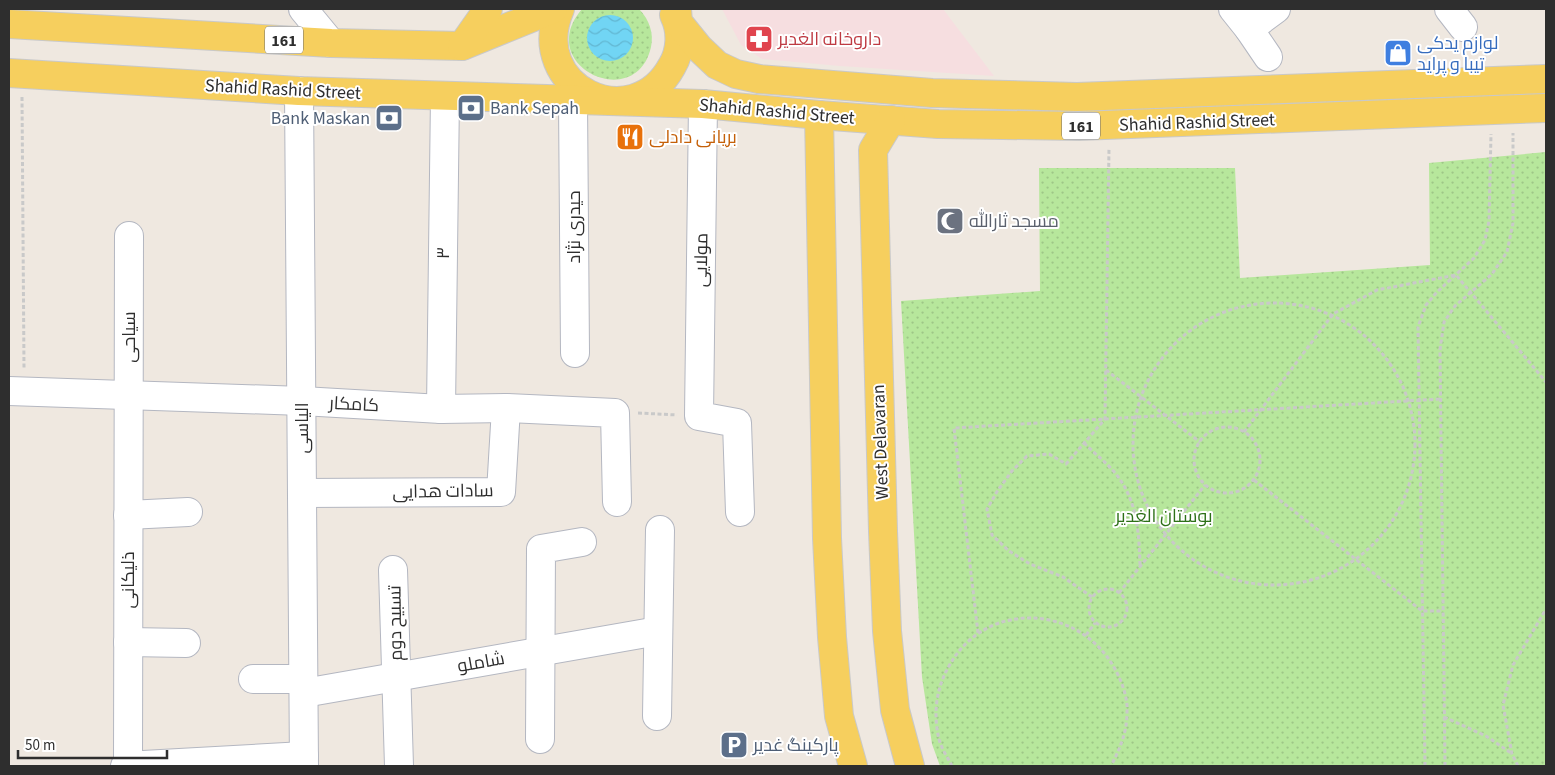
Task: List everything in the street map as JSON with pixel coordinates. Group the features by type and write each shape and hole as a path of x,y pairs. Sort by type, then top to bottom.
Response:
{"main road":[{"path":"462,46 488,9"},
{"name":"161","path":"9,24 38,17 331,43 462,46 553,9"},
{"path":"560,9 555,21 553,37 555,54 561,69 571,82 585,93 600,99 617,101 636,98 653,90 667,76 676,60 680,41 675,13"},
{"name":"Shahid Rashid Street","path":"675,13 699,48 717,65 736,74 759,79 932,93 1078,97 1546,79"},
{"path":"9,36 38,17"},
{"name":"Shahid Rashid Street","path":"15,74 300,91 703,104 938,124 1080,126 1546,108"},
{"path":"819,115 827,538 832,637 839,716 853,766"},
{"name":"West Delavaran","path":"891,120 872,150 882,532 887,631 895,710 910,766"}],"street":[{"path":"303,9 331,43"},
{"path":"1268,57 1241,19 1276,9"},
{"name":"الیاسی","path":"300,91 304,761"},
{"name":"۳","path":"442,409 445,96"},
{"name":"حیدری نژاد","path":"573,100 576,354"},
{"name":"مولایی","path":"699,416 703,104"},
{"name":"سیاحی","path":"129,236 129,395"},
{"name":"کامکار","path":"16,391 302,401 442,409 506,408 615,413"},
{"name":"ذلیکانی","path":"127,766 129,395"},
{"name":"سادات هدایی","path":"302,493 501,492 506,408"},
{"path":"615,413 617,502"},
{"path":"699,416 737,423 740,512"},
{"path":"128,514 188,512"},
{"path":"657,716 660,530"},
{"path":"540,739 541,549 582,542"},
{"name":"تسبیح دوم","path":"393,570 398,766"},
{"name":"شاملو","path":"253,679 304,686 396,677 658,631"},
{"path":"128,642 186,643"},
{"path":"127,766 304,761"}],"path":[{"path":"15,74 16,391"},
{"path":"1425,766 1418,327 1426,305 1437,292 1474,258 1485,240 1489,221 1502,110"},
{"path":"1445,766 1440,350 1444,322 1455,306 1492,274 1507,252 1513,223 1502,110"},
{"path":"1092,597 1063,577 1030,564 1009,551 992,534 988,509 998,490 1012,471 1027,456 1049,454 1066,464 1105,419 1109,125"},
{"path":"1456,275 1546,382"},
{"path":"1244,432 1333,314 1377,290 1456,275"},
{"path":"1255,303 1295,303 1333,314 1366,336 1392,365 1409,401 1416,435 1414,470 1403,503 1384,533 1357,560 1328,575 1293,584 1258,584 1223,575 1191,558 1165,534 1144,499 1133,460 1134,417 1141,396 1156,363 1183,334 1217,313 1255,303"},
{"path":"1106,370 1200,442"},
{"path":"978,633 954,428 1440,399"},
{"path":"615,413 699,416"},
{"path":"1223,427 1234,428 1244,432 1258,448 1260,459 1254,480 1236,492 1214,491 1205,485 1198,476 1194,466 1194,455 1200,442 1212,430 1223,427"},
{"path":"1084,444 1116,474 1131,500 1139,530 1140,565"},
{"path":"1254,480 1422,611 1443,611"},
{"path":"1119,592 1205,485"},
{"path":"1101,589 1114,589 1119,592 1124,597 1127,608 1122,620 1112,626 1100,626 1089,613 1089,602 1101,589"},
{"path":"1518,766 1512,754 1502,705 1513,665 1546,609"},
{"path":"952,766 939,740 935,710 941,680 956,653 978,633 1004,621 1032,617 1060,622 1086,635 1107,655 1122,681 1127,711 1123,742 1111,766"},
{"path":"1086,635 1095,622"},
{"path":"1444,717 1486,736 1512,754"}],"shaded area":[{"path":"722,9 943,9 994,76 762,59 741,45"}],"green space":[{"path":"582,9 639,9 646,17 652,37 651,47 642,67 627,77 610,79 592,74 578,64 570,48 570,30"},
{"name":"بوستان الغدیر","path":"1546,152 1546,766 940,766 932,744 922,677 901,301 1040,291 1039,168 1235,168 1240,278 1430,265 1429,163"}],"water":[{"path":"606,15 614,15 623,19 629,25 633,38 629,51 623,57 614,61 606,61 597,57 591,51 587,42 587,34 591,25 597,19"}],"place":[{"name":"داروخانه الغدیر","path":"759,39"},
{"name":"لوازم یدکی تیبا و پراید","path":"1398,53"},
{"name":"Bank Sepah","path":"471,108"},
{"name":"Bank Maskan","path":"389,118"},
{"name":"بریانی دادلی","path":"630,137"},
{"name":"مسجد ثارالله","path":"950,221"},
{"name":"پارکینگ غدیر","path":"734,745"}]}
